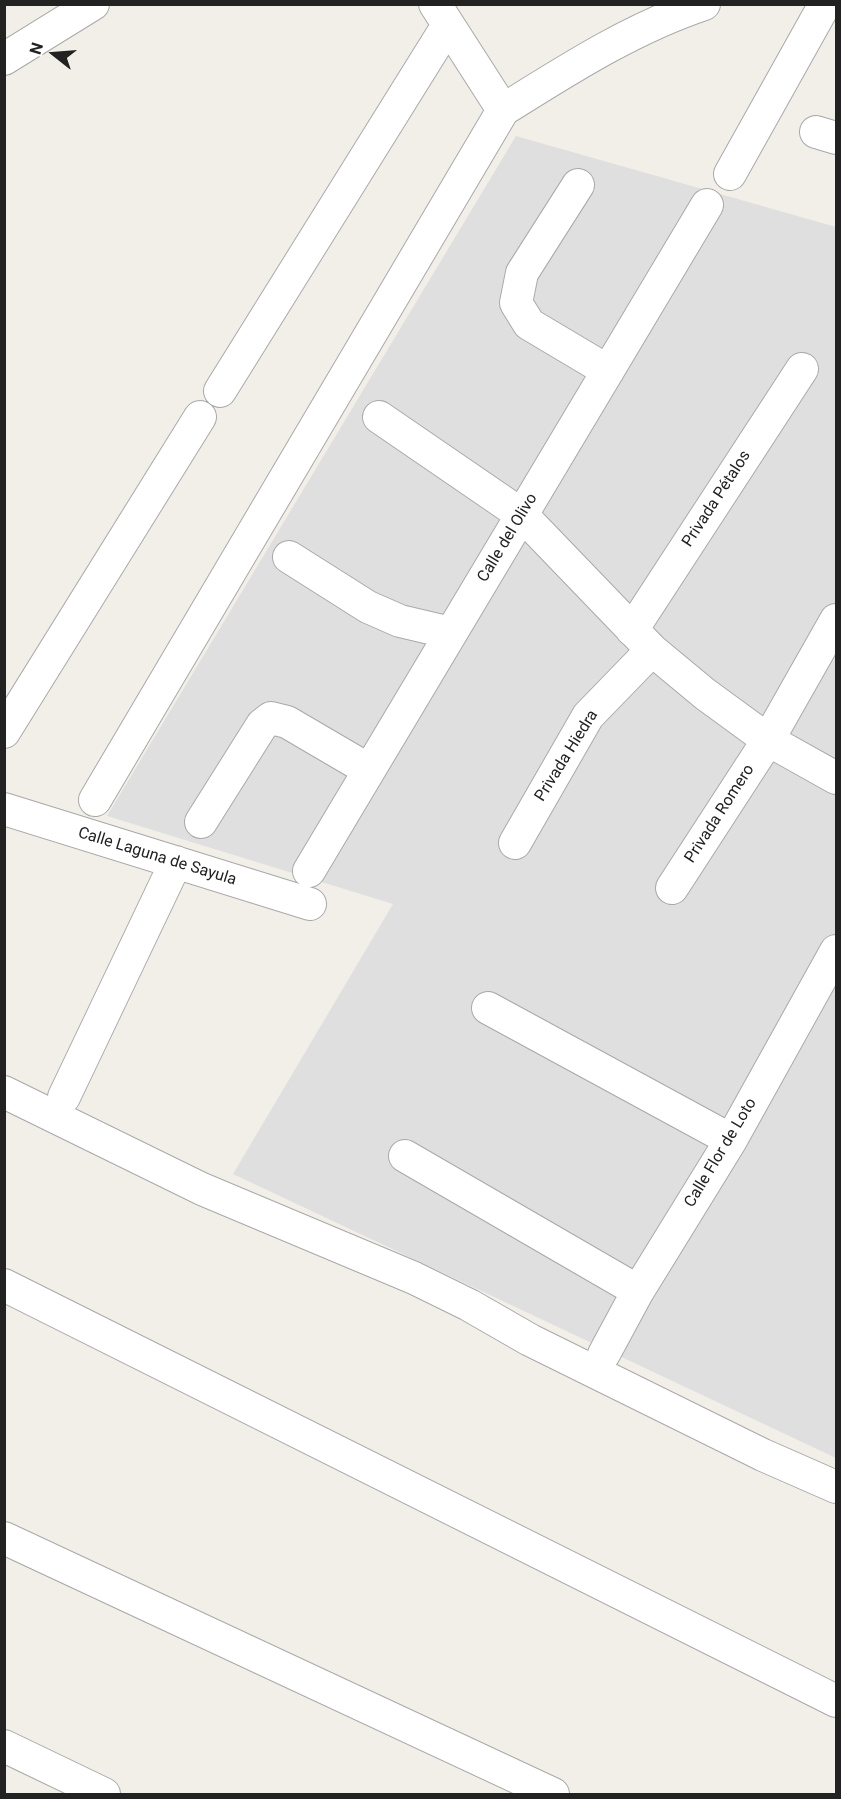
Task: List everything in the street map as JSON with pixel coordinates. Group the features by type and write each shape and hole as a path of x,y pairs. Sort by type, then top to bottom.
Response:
{"street":[{"path":"4,59 93,4"},
{"path":"95,800 504,110 581,61 673,9 704,4"},
{"path":"730,174 825,4"},
{"path":"220,391 442,15 504,110"},
{"path":"578,185 522,273 516,303 529,324 608,371"},
{"name":"Calle del Olivo","path":"309,871 707,205"},
{"name":"Privada Pétalos","path":"642,640 802,369"},
{"path":"4,732 200,417"},
{"path":"379,417 522,515 642,640 705,694 768,740 837,778"},
{"path":"289,557 368,607 400,621 451,633"},
{"name":"Privada Romero","path":"672,888 768,740 837,620"},
{"name":"Privada Hiedra","path":"515,843 588,716 642,640"},
{"path":"201,822 262,725 271,718 287,722 369,770"},
{"name":"Calle Laguna de Sayula","path":"6,814 176,862 310,904"},
{"path":"64,1097 176,862"},
{"name":"Calle Flor de Loto","path":"604,1354 638,1291 731,1140 837,951"},
{"path":"488,1008 731,1140"},
{"path":"4,1092 202,1189 414,1278 530,1340 763,1455 837,1487"},
{"path":"405,1156 638,1291"},
{"path":"4,1285 837,1701"},
{"path":"4,1538 553,1794"},
{"path":"4,1746 104,1794"}],"shaded area":[{"path":"516,136 836,227 836,1458 233,1174 393,904 107,816"}]}
